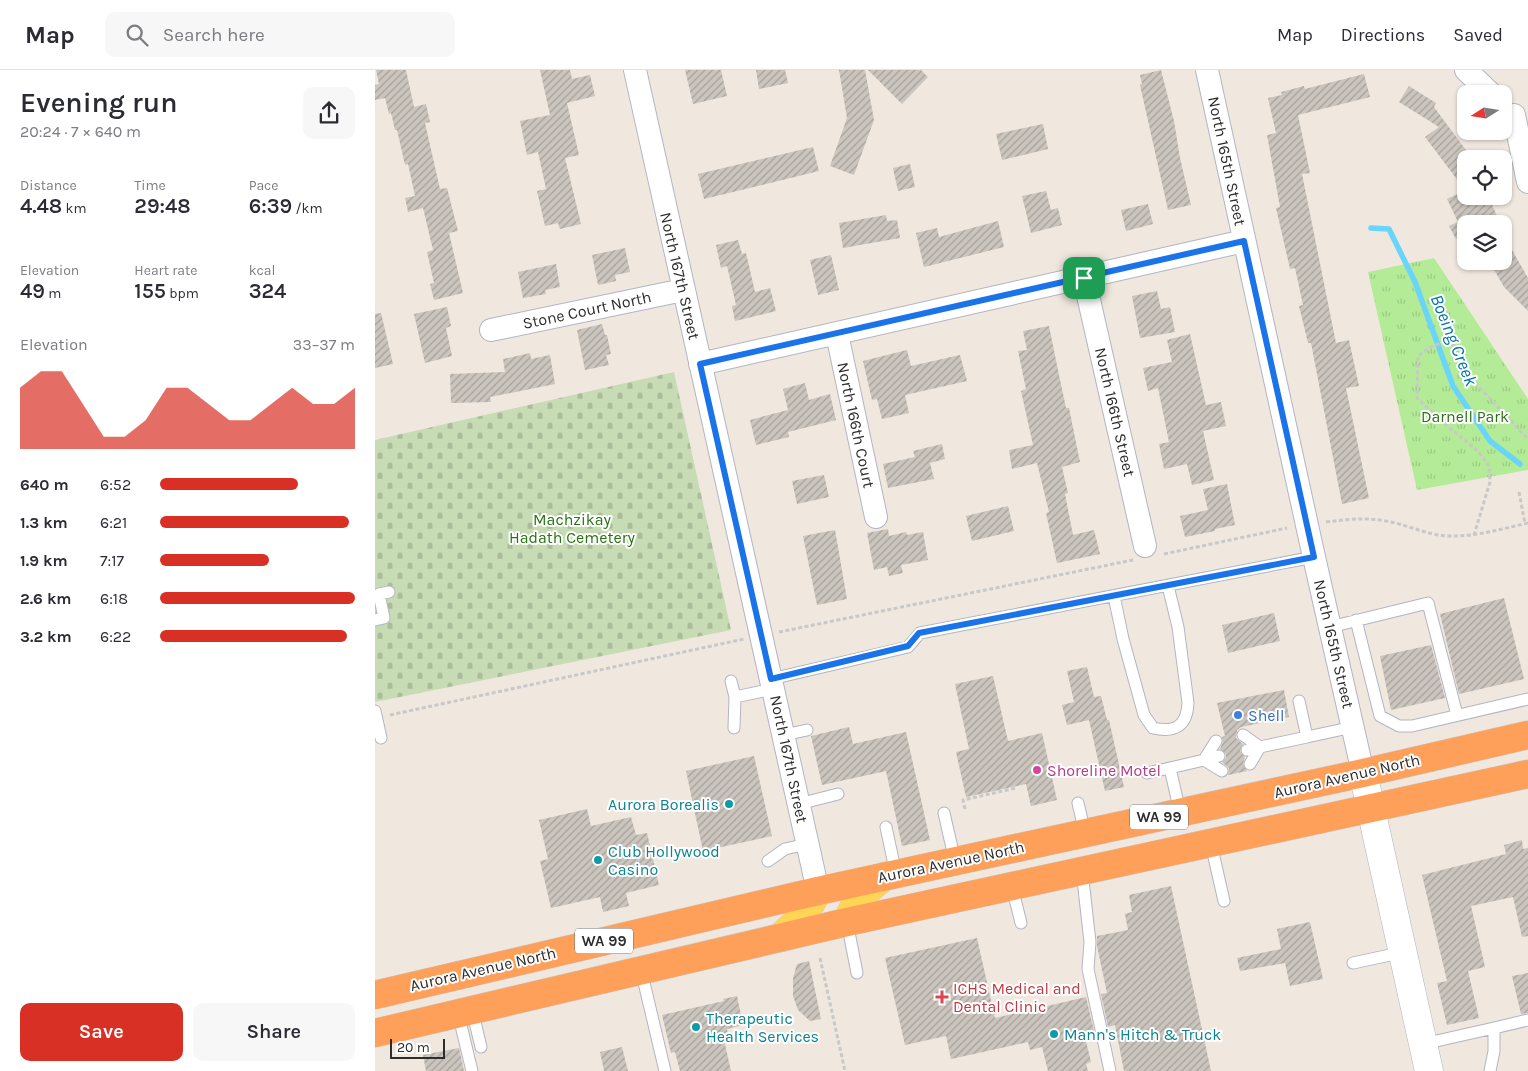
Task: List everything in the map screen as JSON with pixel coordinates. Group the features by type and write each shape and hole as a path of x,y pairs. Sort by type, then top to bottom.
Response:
{"highway":[{"name":"Aurora Avenue North","path":"375,995 818,891 1363,773 1528,735"},
{"name":"WA 99","path":"375,1033 847,922 1528,774"}],"main road":[{"path":"847,922 861,894 890,875"},
{"path":"779,938 797,923 818,891"}],"street":[{"name":"North 167th Street","path":"635,70 818,891"},
{"name":"North 165th Street","path":"1207,70 1429,1071"},
{"path":"1466,70 1482,85"},
{"path":"1515,111 1528,182"},
{"path":"700,364 1244,241"},
{"name":"North 166th Street","path":"1084,278 1146,553"},
{"name":"Stone Court North","path":"491,330 683,290"},
{"name":"North 166th Court","path":"837,334 875,517"}],"lane":[{"path":"735,697 772,684 908,646 919,633 1314,557"},
{"path":"1114,596 1123,639 1144,715 1153,728 1168,730 1176,728 1183,722 1187,714 1188,703 1178,627 1168,586"},
{"path":"375,620 384,618 379,594 389,592"},
{"path":"1330,627 1428,603 1457,716"},
{"path":"1356,620 1380,716 1399,726 1457,716 1528,698"},
{"path":"731,681 735,697 734,728"},
{"path":"1299,701 1307,737"},
{"path":"376,714 381,738"},
{"path":"1247,750 1353,727"},
{"path":"783,735 807,730"},
{"path":"1243,735 1260,747"},
{"path":"1204,760 1216,741"},
{"path":"1250,764 1260,747"},
{"path":"1147,773 1219,756"},
{"path":"1204,760 1222,771"},
{"path":"1170,768 1180,812"},
{"path":"799,804 837,794"},
{"path":"1078,804 1085,833"},
{"path":"944,813 955,861"},
{"path":"886,827 890,875"},
{"path":"768,861 785,849 807,844"},
{"path":"1211,844 1224,902"},
{"path":"1082,872 1089,942 1088,969 1110,1071"},
{"path":"1013,886 1021,923"},
{"path":"847,922 857,973"},
{"path":"1353,964 1404,952"},
{"path":"641,970 665,1071"},
{"path":"465,1012 481,1047"},
{"path":"465,1012 471,1071"},
{"path":"1423,1044 1528,1020"},
{"path":"1490,1071 1494,1051 1494,1028"}],"path":[{"path":"1432,296 1465,372 1528,439"},
{"path":"1451,338 1429,348 1418,356 1417,398 1479,452 1489,466 1490,482 1474,535"},
{"path":"1325,522 1361,518 1390,522 1446,536 1474,535 1526,523 1519,492"},
{"path":"776,632 1146,553 1293,527"},
{"path":"376,714 750,638"},
{"path":"965,809 963,800 1016,788"},
{"path":"820,958 845,1071"}],"green space":[{"name":"Darnell Park","path":"1434,258 1528,399 1528,470 1417,490 1368,272"},
{"name":"Machzikay Hadath Cemetery","path":"674,372 731,630 375,702 375,440"}],"building":[{"path":"376,70 406,70 414,107 426,104 430,122 425,123 440,189 447,188 458,231 449,233 463,293 434,300 430,284 434,283 427,252 433,250 423,208 408,212 405,198 415,196 408,164 405,165 397,130 395,130 391,113 389,114 385,98 375,100 375,85 379,84"},
{"path":"540,70 570,70 572,79 590,75 595,96 567,103 579,155 565,158 581,224 560,229 558,223 545,226 537,191 546,189 538,152 527,155 520,121 550,115"},
{"path":"685,70 721,70 727,96 693,104"},
{"path":"756,70 785,70 788,83 759,89"},
{"path":"839,70 865,70 874,120 854,175 830,166 847,118"},
{"path":"868,70 921,70 928,77 902,104"},
{"path":"1161,70 1174,121 1191,205 1168,210 1140,85 1142,84 1140,75"},
{"path":"1364,74 1370,97 1298,115 1310,173 1302,174 1336,343 1349,340 1359,386 1346,388 1369,498 1342,504 1311,343 1308,343 1299,306 1303,305 1295,268 1290,269 1276,208 1280,207 1267,135 1276,133 1268,98 1282,95 1281,92 1304,86 1305,89"},
{"path":"1409,86 1436,103 1434,107 1466,150 1457,150 1457,179 1425,137 1439,127 1399,102"},
{"path":"1043,124 1048,149 1002,160 996,134"},
{"path":"813,147 819,171 704,199 698,174"},
{"path":"910,164 915,187 898,191 893,168"},
{"path":"1046,191 1051,210 1058,208 1062,225 1031,233 1022,196"},
{"path":"1457,194 1457,205 1492,205 1497,215 1457,215 1457,220 1447,199"},
{"path":"1148,204 1153,224 1126,231 1121,210"},
{"path":"886,215 887,221 897,220 900,238 843,248 839,223"},
{"path":"998,221 1004,247 924,267 916,233 937,228 939,237"},
{"path":"1457,222 1457,239 1456,239 1449,226"},
{"path":"738,240 742,254 746,253 755,292 770,288 776,311 735,321 732,306 736,305 727,266 721,268 716,245"},
{"path":"625,248 630,272 615,275 616,281 598,285 592,255"},
{"path":"1512,250 1528,278 1528,311 1504,287 1494,270 1512,270"},
{"path":"831,255 839,290 818,295 810,260"},
{"path":"556,264 560,287 545,290 546,294 523,298 518,272"},
{"path":"1157,291 1161,309 1170,307 1175,332 1140,338 1132,296"},
{"path":"447,307 451,326 446,328 452,356 425,363 414,314"},
{"path":"381,313 393,364 375,368 375,314"},
{"path":"602,324 605,335 607,335 611,354 606,355 609,365 585,370 577,330"},
{"path":"1049,326 1066,408 1069,408 1080,462 1062,467 1068,493 1065,494 1073,535 1094,530 1100,554 1057,563 1046,513 1049,512 1037,463 1012,469 1009,450 1033,445 1021,391 1026,389 1018,351 1027,350 1023,331"},
{"path":"1190,334 1206,405 1221,402 1226,426 1203,431 1214,480 1192,485 1187,464 1164,469 1159,444 1169,442 1158,388 1148,391 1143,368 1172,362 1167,340"},
{"path":"907,350 911,366 960,355 967,381 905,395 909,413 882,419 877,399 872,400 863,361"},
{"path":"530,353 531,359 550,355 555,384 490,397 491,402 451,403 450,374 505,372 503,359"},
{"path":"805,383 809,400 830,394 836,420 788,432 789,437 756,445 750,420 788,410 783,389"},
{"path":"942,444 945,459 930,463 934,479 888,488 883,464 915,457 913,451"},
{"path":"824,475 829,497 797,504 792,481"},
{"path":"1227,484 1235,525 1185,537 1180,516 1208,510 1203,489"},
{"path":"1008,506 1014,531 972,541 966,516"},
{"path":"888,529 889,536 906,532 907,535 923,532 928,560 901,565 903,573 889,576 887,567 874,570 867,533"},
{"path":"835,530 847,599 817,605 803,536"},
{"path":"1504,598 1524,679 1459,694 1440,614"},
{"path":"1274,613 1280,641 1228,653 1222,625"},
{"path":"1431,645 1445,698 1391,710 1380,656"},
{"path":"1087,667 1094,697 1101,696 1107,720 1109,720 1124,787 1105,791 1089,720 1067,725 1062,705 1074,702 1067,671"},
{"path":"993,676 1008,741 1042,733 1057,800 1031,806 1026,784 966,797 956,752 969,749 955,684"},
{"path":"1284,690 1289,717 1241,727 1237,730 1236,738 1243,744 1240,751 1245,757 1243,764 1247,771 1228,775 1229,768 1222,762 1226,758 1226,754 1220,749 1223,742 1222,737 1225,736 1217,703"},
{"path":"849,727 853,744 906,732 930,840 902,846 886,771 822,785 811,736"},
{"name":"Aurora Borealis","path":"754,756 772,836 703,851 686,771"},
{"name":"Club Hollywood Casino","path":"587,809 591,826 631,817 636,835 647,833 659,885 626,893 629,906 603,912 600,897 551,908 540,861 548,859 539,820"},
{"path":"1522,840 1523,849 1528,848 1528,936 1522,937 1513,897 1471,906 1485,967 1468,971 1479,1018 1447,1025 1437,983 1447,981 1422,875 1506,854 1504,845"},
{"path":"1171,886 1211,1071 1124,1071 1115,1025 1108,1027 1101,994 1107,993 1097,946 1097,936 1128,930 1125,914 1132,912 1129,895"},
{"path":"1310,922 1323,979 1290,986 1285,963 1240,971 1237,958 1281,949 1277,929"},
{"name":"ICHS Medical and Dental Clinic","path":"977,938 995,1018 1086,997 1094,1031 1084,1033 1091,1062 1086,1064 1088,1071 1048,1071 1042,1047 1030,1050 1028,1042 951,1059 946,1036 905,1045 885,958"},
{"path":"809,961 821,1019 810,1021 798,1010 793,996 793,978 797,964"},
{"path":"1528,973 1528,1013 1521,1014 1512,976"},
{"name":"Therapeutic Health Services","path":"737,996 743,1025 727,1029 729,1039 724,1040 731,1071 680,1071 675,1052 671,1053 662,1015 724,1001 723,999"},
{"path":"622,1047 628,1071 604,1071 600,1052"},
{"path":"459,1048 464,1071 426,1071 423,1055"}],"waterway":[{"name":"Boeing Creek","path":"1371,228 1389,229 1415,282 1453,386 1490,441 1520,464"}],"place":[{"name":"Shell","path":"1238,715"},
{"name":"Shoreline Motel","path":"1037,770"},
{"name":"Aurora Borealis","path":"729,804"},
{"name":"Club Hollywood Casino","path":"598,860"},
{"name":"ICHS Medical and Dental Clinic","path":"942,997"},
{"name":"Therapeutic Health Services","path":"696,1027"},
{"name":"Mann's Hitch & Truck","path":"1054,1034"}],"route":[{"path":"1244,241 1314,557 919,633 908,646 771,679 700,364 1084,278 1244,241"}]}
